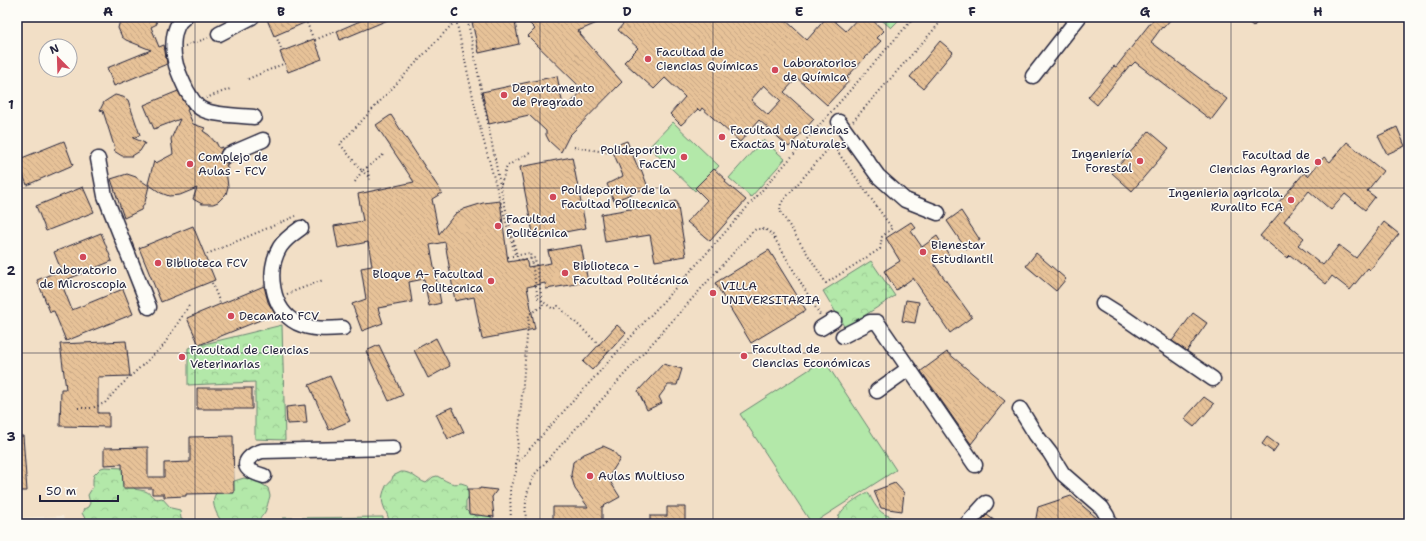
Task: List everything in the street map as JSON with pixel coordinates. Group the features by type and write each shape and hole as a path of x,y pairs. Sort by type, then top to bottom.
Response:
{"lane":[{"path":"185,17 181,20 176,29 174,49 176,65 182,81 194,103 201,109 212,112 254,117"},
{"path":"214,36 252,17"},
{"path":"1033,76 1079,17"},
{"path":"842,126 878,176 905,200 938,213"},
{"path":"228,154 264,140"},
{"path":"98,159 105,196 149,306"},
{"path":"298,222 281,246 273,263 272,273 276,298 286,314 296,323 324,329 343,328"},
{"path":"1103,304 1213,379"},
{"path":"843,336 870,322 877,322 908,370 975,465"},
{"path":"877,391 908,370"},
{"path":"1020,409 1036,435 1050,453 1062,474 1102,508 1110,524"},
{"path":"264,476 250,470 247,464 250,456 254,453 262,451 393,448"},
{"path":"968,524 986,503"}],"path":[{"path":"156,19 160,17"},
{"path":"370,178 362,171 340,144 459,17"},
{"path":"467,17 500,185 516,255"},
{"path":"906,17 911,22"},
{"path":"516,464 706,254 915,17"},
{"path":"832,144 892,228 882,237 880,249 826,283 780,211 781,203 832,144 842,126 945,17"},
{"path":"456,20 479,124 516,255 518,260 535,258 543,306 529,314 516,472 510,488 511,524"},
{"path":"307,23 314,39 336,31"},
{"path":"174,49 214,36"},
{"path":"276,36 282,51"},
{"path":"248,79 283,64"},
{"path":"194,103 230,89"},
{"path":"574,147 612,153"},
{"path":"500,185 507,166 530,153"},
{"path":"355,182 362,171 382,155"},
{"path":"367,167 370,181"},
{"path":"207,254 298,222"},
{"path":"526,524 525,507 528,486 534,474 756,229 765,229 772,234 827,324"},
{"path":"508,257 530,253 532,259"},
{"path":"276,298 322,280"},
{"path":"212,283 220,303"},
{"path":"542,301 553,309 558,306 608,352"},
{"path":"78,408 92,408 105,403 164,346 190,304"}],"shaded area":[{"name":"VILLA UNIVERSITARIA","path":"17,17 1409,17 1409,524 65,524 63,516 17,518"}],"green space":[{"path":"878,17 902,17 891,28"},
{"name":"Polideportivo FaCEN","path":"673,122 719,166 695,191 649,147"},
{"path":"763,140 785,159 751,197 729,178"},
{"path":"871,261 895,296 845,328 823,291"},
{"path":"282,325 285,440 255,439 255,382 188,385 188,348"},
{"path":"824,360 896,470 812,524 740,414"},
{"path":"101,468 123,468 135,489 148,492 156,499 162,498 171,508 180,510 181,519 193,524 88,524 82,513 90,503 88,495 93,487 94,475"},
{"path":"401,472 411,474 426,483 433,477 437,476 452,483 467,485 469,496 466,501 466,510 469,513 477,516 490,516 493,520 507,524 389,524 388,515 382,498 386,486 392,480 393,476"},
{"path":"244,478 257,481 268,488 270,496 265,512 258,524 223,524 214,507 216,494 226,485"},
{"path":"868,492 879,510 885,515 905,520 902,524 837,524 840,514 844,509 853,501"},
{"path":"383,517 383,524 283,524 283,518"}],"building":[{"path":"121,17 154,17 157,24 151,27 159,47 164,45 167,64 114,86 107,68 151,50 122,37 118,28"},
{"path":"266,17 318,17 274,36"},
{"path":"369,17 395,17 340,40 337,31"},
{"path":"495,17 514,17 519,44 479,53 472,22"},
{"path":"523,17 611,17 578,31 622,82 569,136 561,152 549,141 546,131 529,115 489,124 482,92 557,76 564,110 583,90 528,36 535,29"},
{"path":"629,17 782,17 807,40 827,17 830,17 846,31 859,17 869,17 884,31 877,38 881,41 847,77 850,80 827,105 797,78 784,92 814,119 789,147 759,120 740,142 702,108 700,111 698,109 681,125 670,114 685,97 665,78 654,89 624,62 638,48 618,30","holes":["764,85 781,101 768,115 751,100"]},
{"path":"1155,17 1173,17 1163,28 1162,27 1151,42 1227,99 1211,120 1135,62 1131,66 1130,65 1097,105 1088,97 1114,66 1116,67"},
{"path":"1241,17 1262,17 1253,27"},
{"path":"314,39 322,59 288,72 280,52"},
{"path":"940,41 953,52 923,88 910,77"},
{"name":"Complejo de Aulas - FCV","path":"178,91 189,109 187,110 193,124 205,128 203,131 216,142 219,148 223,147 220,158 223,162 230,163 226,165 228,169 226,170 228,187 226,194 218,202 213,204 202,204 193,199 197,188 180,195 169,196 161,193 148,184 154,161 156,163 173,154 171,139 180,119 154,129 144,105"},
{"path":"115,95 128,100 140,135 133,138 145,143 140,151 132,156 122,156 114,151 115,149 103,111 100,110 104,102"},
{"path":"391,115 442,193 432,199 439,234 455,214 464,209 483,203 500,201 508,262 526,259 528,267 551,263 548,251 581,245 588,282 546,289 545,283 527,287 535,329 482,339 474,297 455,301 445,242 430,245 441,303 429,306 424,279 409,282 412,302 378,308 383,323 362,331 352,304 366,299 361,268 372,266 368,242 338,248 334,226 363,221 358,194 414,182 376,125"},
{"path":"1397,127 1405,146 1387,154 1378,136"},
{"name":"Ingeniería Forestal","path":"1149,131 1169,148 1132,191 1112,173"},
{"path":"64,141 73,165 27,185 17,160"},
{"path":"627,141 648,187 614,201 607,184 623,176 611,147"},
{"name":"Ingenieria agricola. Ruralito FCA","path":"1347,142 1383,171 1367,191 1375,197 1365,210 1345,194 1331,210 1309,191 1284,221 1304,238 1298,245 1323,265 1339,245 1356,258 1384,222 1399,234 1370,270 1368,268 1350,290 1332,276 1326,284 1290,255 1287,258 1260,236 1284,208 1278,203 1304,173 1308,176 1324,157 1330,162"},
{"name":"Polideportivo de la Facultad Politecnica","path":"572,157 586,228 534,238 520,167"},
{"path":"714,169 726,180 725,182 746,200 710,241 687,222 707,200 695,188"},
{"path":"127,174 136,177 149,186 145,202 141,210 124,218 111,179"},
{"path":"83,187 94,212 46,231 36,206"},
{"path":"677,201 686,256 655,261 650,235 605,242 601,214"},
{"path":"961,211 980,240 966,249 947,221"},
{"path":"911,222 916,228 911,231 922,247 937,236 949,255 934,264 972,317 950,333 913,278 896,290 884,271 900,261 886,238"},
{"name":"Biblioteca FCV","path":"193,226 215,280 161,302 139,248"},
{"path":"101,233 112,261 61,282 72,310 123,289 133,314 66,341 54,311 50,312 37,280 61,270 54,252"},
{"path":"769,250 806,310 751,343 715,283"},
{"path":"1036,253 1066,279 1056,291 1026,266"},
{"name":"Decanato FCV","path":"264,286 268,302 275,314 199,345 187,318"},
{"path":"906,300 919,302 915,323 902,321"},
{"path":"1193,313 1207,323 1187,351 1172,341"},
{"path":"617,325 626,333 592,370 583,362"},
{"path":"436,338 450,366 428,378 414,350"},
{"path":"126,341 130,376 98,377 98,413 109,413 109,427 60,426 61,389 66,389 60,344"},
{"path":"379,345 403,395 389,401 366,351"},
{"path":"947,352 1005,401 971,444 921,371"},
{"path":"663,364 682,369 677,385 668,385 659,397 662,403 647,410 638,391"},
{"path":"330,376 350,421 329,430 309,385"},
{"path":"197,388 252,388 252,409 197,409"},
{"path":"1204,397 1214,404 1194,427 1184,419"},
{"path":"305,405 307,423 287,424 286,407"},
{"path":"452,407 464,432 448,439 436,414"},
{"path":"17,436 23,436 27,491 17,491"},
{"path":"233,436 234,493 186,494 186,496 164,497 164,494 152,494 152,488 123,488 122,464 104,465 104,448 148,447 148,477 164,477 164,463 190,462 190,437"},
{"path":"1267,437 1278,445 1273,452 1262,444"},
{"name":"Aulas Multiuso","path":"603,446 612,450 620,459 608,478 620,497 602,507 602,524 553,524 553,507 588,507 575,489 571,475 573,462 584,454"},
{"path":"895,483 904,493 902,511 881,508 874,491"},
{"path":"480,488 497,490 492,497 494,517 469,514 468,489"},
{"path":"1071,496 1097,518 1095,524 1035,524 1038,507"},
{"path":"667,507 685,507 685,524 650,524 650,516 667,516"},
{"path":"987,515 999,524 978,524"}],"place":[{"name":"Facultad de Ciencias Químicas","path":"648,59"},
{"name":"Laboratorios de Química","path":"775,70"},
{"name":"Departamento de Pregrado","path":"504,95"},
{"name":"Facultad de Ciencias Exactas y Naturales","path":"722,137"},
{"name":"Polideportivo FaCEN","path":"684,157"},
{"name":"Ingeniería Forestal","path":"1140,161"},
{"name":"Facultad de Ciencias Agrarias","path":"1318,162"},
{"name":"Complejo de Aulas - FCV","path":"190,164"},
{"name":"Polideportivo de la Facultad Politecnica","path":"553,197"},
{"name":"Ingenieria agricola. Ruralito FCA","path":"1291,200"},
{"name":"Facultad Politécnica","path":"498,226"},
{"name":"Bienestar Estudiantil","path":"923,252"},
{"name":"Laboratorio de Microscopia","path":"83,257"},
{"name":"Biblioteca FCV","path":"158,263"},
{"name":"Biblioteca - Facultad Politécnica","path":"565,273"},
{"name":"Bloque A- Facultad Politecnica","path":"491,281"},
{"name":"VILLA UNIVERSITARIA","path":"713,293"},
{"name":"Decanato FCV","path":"231,316"},
{"name":"Facultad de Ciencias Económicas","path":"744,356"},
{"name":"Facultad de Ciencias Veterinarias","path":"182,357"},
{"name":"Aulas Multiuso","path":"590,476"}]}
